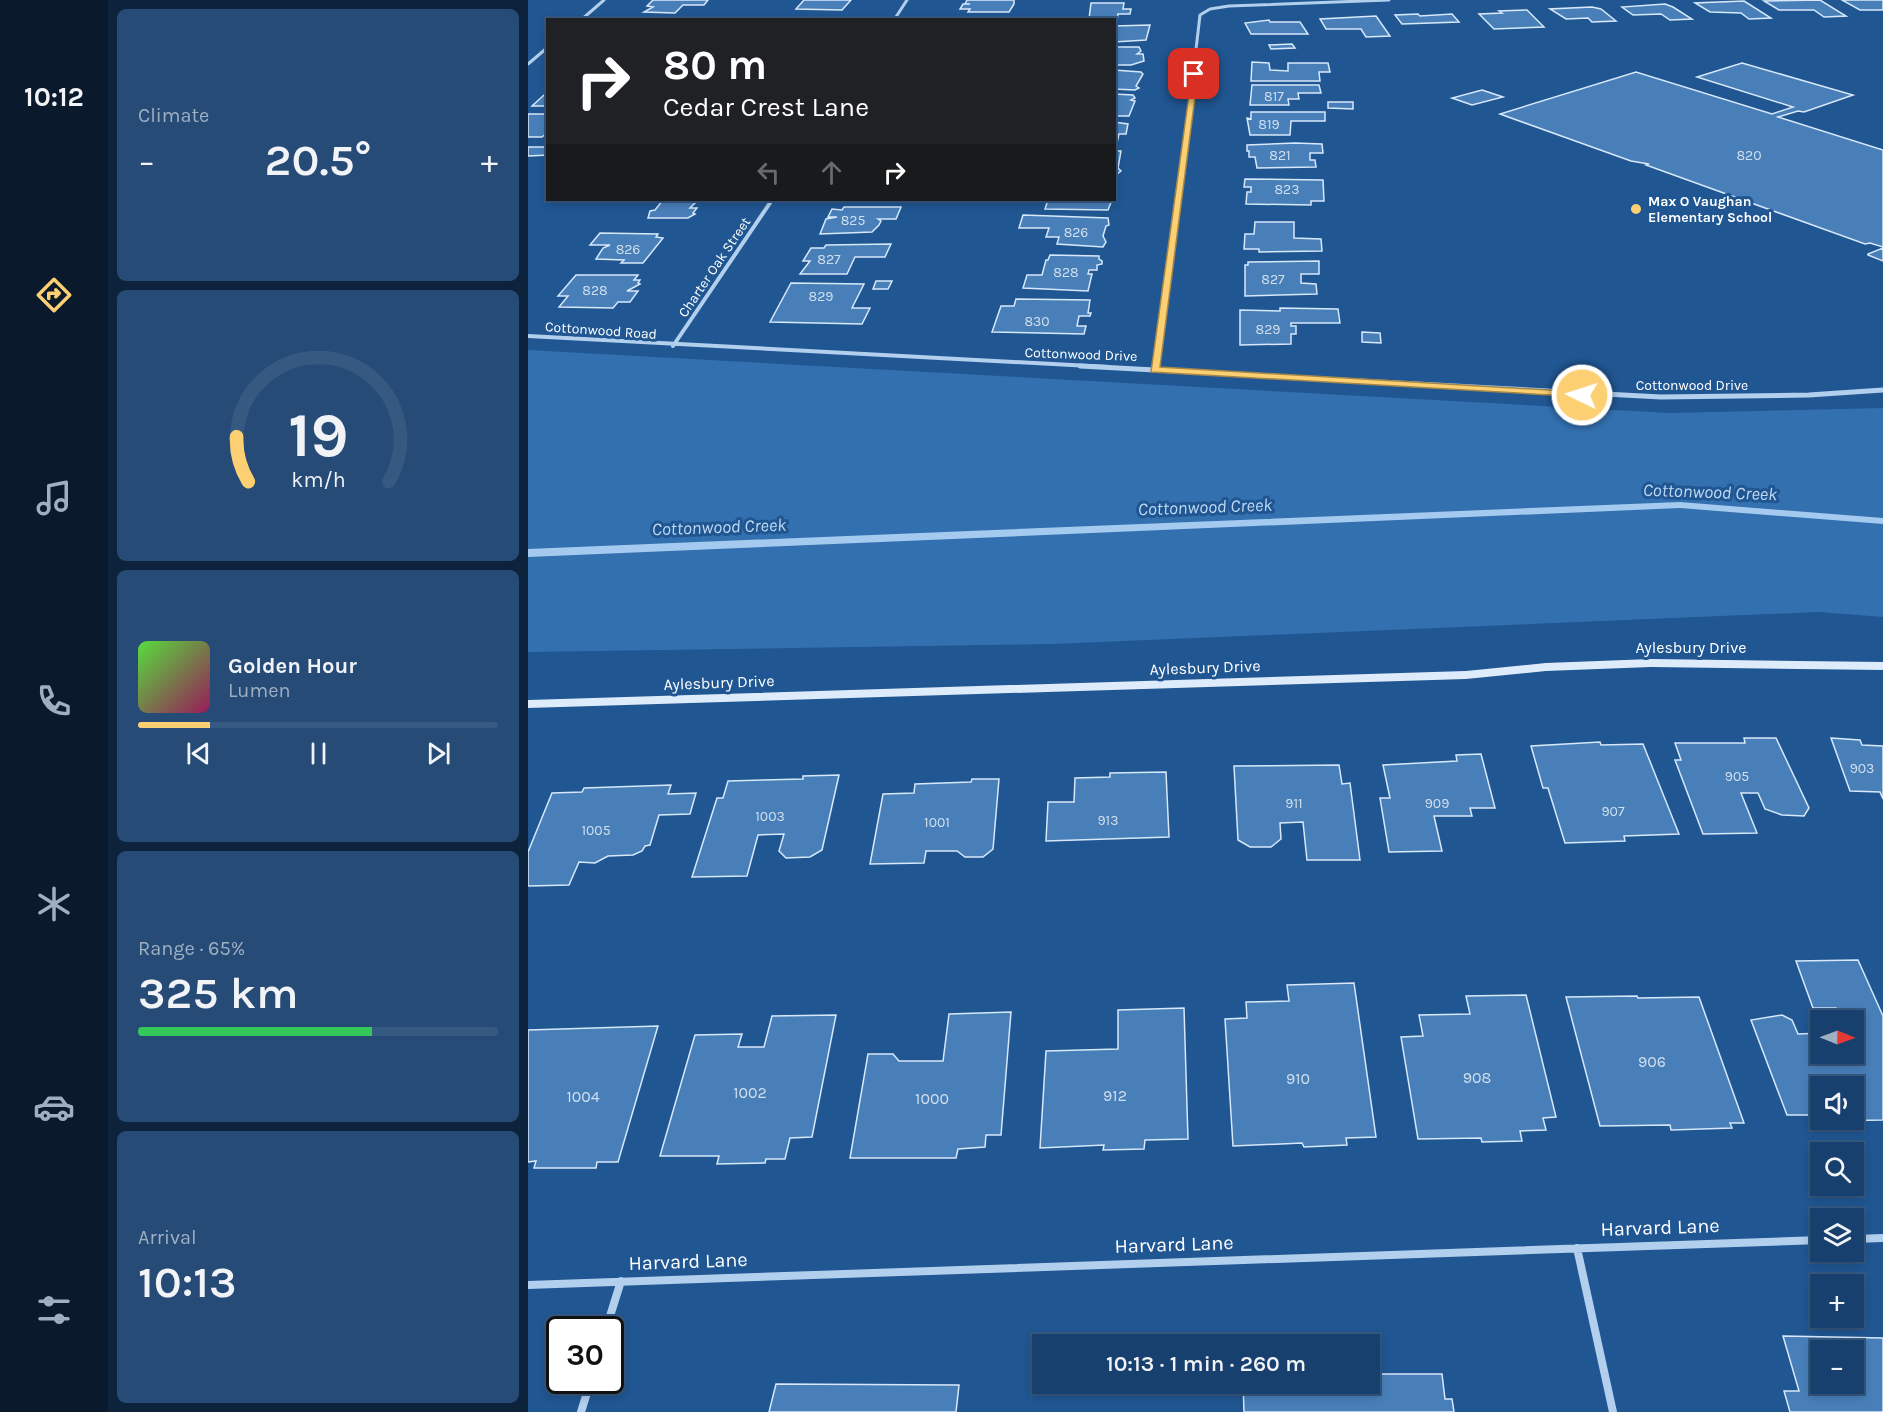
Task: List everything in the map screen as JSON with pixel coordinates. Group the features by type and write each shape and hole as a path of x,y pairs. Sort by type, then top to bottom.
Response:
{"street":[{"path":"583,18 604,0"},
{"path":"895,18 907,0"},
{"path":"1155,369 1200,15 1210,9 1229,6 1389,0"},
{"path":"528,64 546,49"},
{"name":"Charter Oak Street","path":"673,345 771,201"},
{"name":"Cottonwood Road","path":"528,336 673,345"},
{"name":"Cottonwood Drive","path":"673,345 1155,369 1604,396 1685,399 1814,396 1883,390"},
{"name":"Aylesbury Drive","path":"528,704 1466,675 1546,667 1651,663 1883,666"},
{"path":"1864,1239 1883,1238"},
{"name":"Harvard Lane","path":"528,1285 1810,1240"},
{"path":"1577,1248 1613,1412"},
{"path":"610,1316 621,1281"},
{"path":"581,1412 587,1394"}],"shaded area":[{"path":"528,350 1669,413 1883,408 1883,617 1818,612 1052,644 528,652"}],"building":[{"path":"653,0 708,0 704,5 683,5 675,13 644,12 653,7 647,6"},
{"path":"804,0 851,0 842,10 796,9"},
{"path":"967,0 1014,0 1009,12 968,12 970,9 960,9"},
{"path":"1820,0 1846,16 1824,17 1814,10 1779,10 1764,1"},
{"path":"1842,0 1883,0 1883,10 1860,10"},
{"path":"1744,1 1771,18 1749,19 1741,13 1710,12 1695,3"},
{"path":"1091,3 1124,3 1123,9 1131,9 1130,14 1118,14 1117,20 1116,18 1089,18"},
{"path":"1665,4 1692,19 1670,20 1661,14 1633,15 1622,7"},
{"path":"1592,7 1601,9 1616,21 1592,22 1588,18 1566,19 1550,9"},
{"path":"1527,10 1544,27 1494,29 1479,14 1502,13 1499,11"},
{"path":"1418,14 1420,16 1452,14 1459,22 1402,24 1395,15"},
{"path":"1376,16 1390,36 1366,37 1361,29 1326,29 1320,19"},
{"path":"1269,20 1270,22 1300,22 1308,34 1251,34 1245,23"},
{"path":"1150,25 1146,40 1116,42 1116,26"},
{"path":"1292,44 1295,48 1271,49 1269,45"},
{"path":"1116,47 1139,47 1141,51 1137,54 1143,54 1144,61 1131,65 1116,65"},
{"path":"1252,62 1269,63 1270,70 1288,71 1288,63 1328,63 1330,72 1319,72 1320,81 1251,81"},
{"path":"1742,63 1853,95 1804,112 1798,111 1778,117 1883,150 1883,247 1870,243 1865,244 1646,165 1649,164 1631,161 1500,114 1636,72 1772,114 1793,107 1697,77"},
{"path":"1116,70 1143,74 1136,86 1139,88 1135,90 1116,89"},
{"path":"1252,85 1319,85 1321,93 1298,93 1299,99 1288,99 1289,105 1250,105"},
{"path":"1482,90 1503,97 1472,105 1452,98"},
{"path":"1116,94 1133,95 1135,98 1131,100 1135,101 1129,116 1116,116"},
{"path":"544,95 546,96 546,106 532,106"},
{"path":"1328,102 1353,102 1353,109 1328,108"},
{"path":"1251,112 1325,112 1325,121 1291,121 1290,135 1250,135 1247,118 1251,119"},
{"path":"528,114 546,114 546,134 542,137 528,137"},
{"path":"1116,122 1128,124 1126,134 1119,134 1117,143"},
{"path":"1322,144 1323,153 1310,153 1310,160 1315,160 1316,167 1257,168 1255,157 1249,157 1249,151 1247,151 1247,145"},
{"path":"528,147 546,147 546,155 528,156"},
{"path":"1116,151 1121,151 1118,168 1121,171 1117,174"},
{"path":"1245,179 1323,180 1324,201 1311,201 1311,205 1246,204 1247,192 1251,192 1251,187 1244,187"},
{"path":"662,201 697,201 690,208 697,208 693,213 695,214 688,218 648,218 650,211 655,210"},
{"path":"1048,201 1112,201 1108,210 1045,209"},
{"path":"844,207 901,207 896,219 878,219 881,221 872,232 820,234 826,219 837,217 828,217 832,209 842,210"},
{"path":"1023,215 1108,218 1109,225 1106,226 1103,236 1106,242 1103,247 1057,244 1059,237 1046,237 1049,228 1019,228"},
{"path":"1255,222 1294,222 1294,238 1321,239 1322,251 1259,252 1259,249 1244,249 1245,234 1254,234"},
{"path":"600,233 658,234 656,237 663,238 643,263 621,263 624,260 596,259 603,248 610,245 590,245"},
{"path":"891,244 885,257 855,257 847,274 800,274 810,261 803,261 811,248 824,248 826,245"},
{"path":"1883,248 1883,261 1868,255 1868,254"},
{"path":"1050,255 1099,256 1102,264 1097,265 1097,270 1089,270 1088,274 1092,274 1088,291 1023,288 1027,275 1042,275 1046,260"},
{"path":"1319,261 1319,274 1301,274 1301,283 1316,284 1317,294 1245,296 1245,265 1248,265 1248,262"},
{"path":"576,275 638,275 634,280 640,280 638,283 640,284 627,291 638,291 630,302 618,302 613,308 559,307 568,296 558,296"},
{"path":"876,281 892,281 888,289 873,289"},
{"path":"791,283 864,284 852,308 870,308 862,324 770,322"},
{"path":"1016,299 1090,300 1088,313 1091,313 1090,316 1079,316 1077,326 1086,326 1084,334 992,332 1001,306 1014,306"},
{"path":"1280,308 1338,309 1340,323 1291,323 1291,326 1296,326 1296,334 1291,334 1291,344 1240,345 1240,310 1280,311"},
{"path":"1362,332 1380,333 1381,343 1362,342"},
{"path":"1744,738 1776,738 1809,808 1804,816 1782,815 1765,809 1758,793 1741,793 1757,833 1703,834 1675,760 1681,760 1675,743 1745,743"},
{"path":"1831,738 1860,740 1862,745 1883,746 1883,799 1880,792 1850,791"},
{"path":"1600,742 1601,745 1643,744 1679,834 1624,836 1625,841 1565,843 1548,788 1543,788 1531,746"},
{"path":"1481,754 1495,808 1470,808 1472,816 1434,816 1442,851 1389,852 1380,798 1390,798 1383,765 1457,761 1456,755"},
{"path":"1339,765 1342,784 1350,783 1360,860 1307,860 1303,822 1280,823 1281,839 1271,847 1250,847 1238,840 1234,766"},
{"path":"1166,772 1169,837 1046,841 1048,802 1074,802 1075,778 1110,777 1110,773"},
{"path":"839,775 822,850 810,857 786,858 779,851 784,834 758,835 747,876 692,877 717,798 723,798 728,781 803,779 803,776"},
{"path":"972,779 999,779 993,849 983,857 965,857 957,851 926,851 924,863 870,864 883,794 914,793 915,784 971,782"},
{"path":"671,785 668,794 696,793 690,814 659,815 650,845 645,846 642,851 633,855 608,856 595,863 579,862 569,885 528,886 528,852 552,793 582,792 584,788"},
{"path":"1858,960 1883,1016 1883,1120 1864,1120 1864,1076 1810,1076 1810,1115 1787,1115 1751,1020 1782,1015 1792,1020 1798,1034 1810,1033 1810,1064 1864,1064 1864,1010 1813,1008 1796,961"},
{"path":"1354,983 1376,1137 1346,1138 1347,1145 1304,1147 1302,1143 1233,1146 1225,1019 1247,1018 1246,1002 1289,1001 1287,985"},
{"path":"1526,995 1556,1117 1543,1118 1546,1130 1520,1131 1522,1141 1482,1142 1481,1138 1418,1139 1401,1037 1423,1036 1419,1015 1470,1014 1466,996"},
{"path":"1637,996 1638,998 1699,997 1744,1123 1730,1123 1732,1128 1671,1130 1670,1125 1600,1126 1566,997"},
{"path":"1184,1008 1188,1139 1145,1140 1144,1149 1103,1150 1104,1145 1040,1148 1046,1051 1118,1049 1118,1010"},
{"path":"1011,1012 1001,1135 986,1135 985,1147 958,1149 956,1158 850,1158 868,1054 893,1054 899,1061 943,1061 949,1014"},
{"path":"836,1015 812,1137 790,1138 785,1159 766,1159 765,1163 717,1164 719,1156 660,1156 695,1035 742,1034 738,1047 764,1047 772,1016"},
{"path":"658,1026 618,1162 597,1162 596,1168 534,1168 536,1161 528,1162 528,1030"},
{"path":"1783,1336 1883,1338 1883,1412 1790,1412 1784,1391 1799,1391"},
{"path":"1380,1374 1442,1374 1445,1399 1452,1399 1454,1412 1244,1412 1243,1394 1380,1394"},
{"path":"776,1384 959,1385 956,1412 769,1412"}],"waterway":[{"name":"Cottonwood Creek","path":"528,553 1680,505 1883,521"}],"place":[{"name":"Max O Vaughan Elementary School","path":"1636,209"}],"route":[{"path":"1194,74 1155,369 1582,395"}]}
